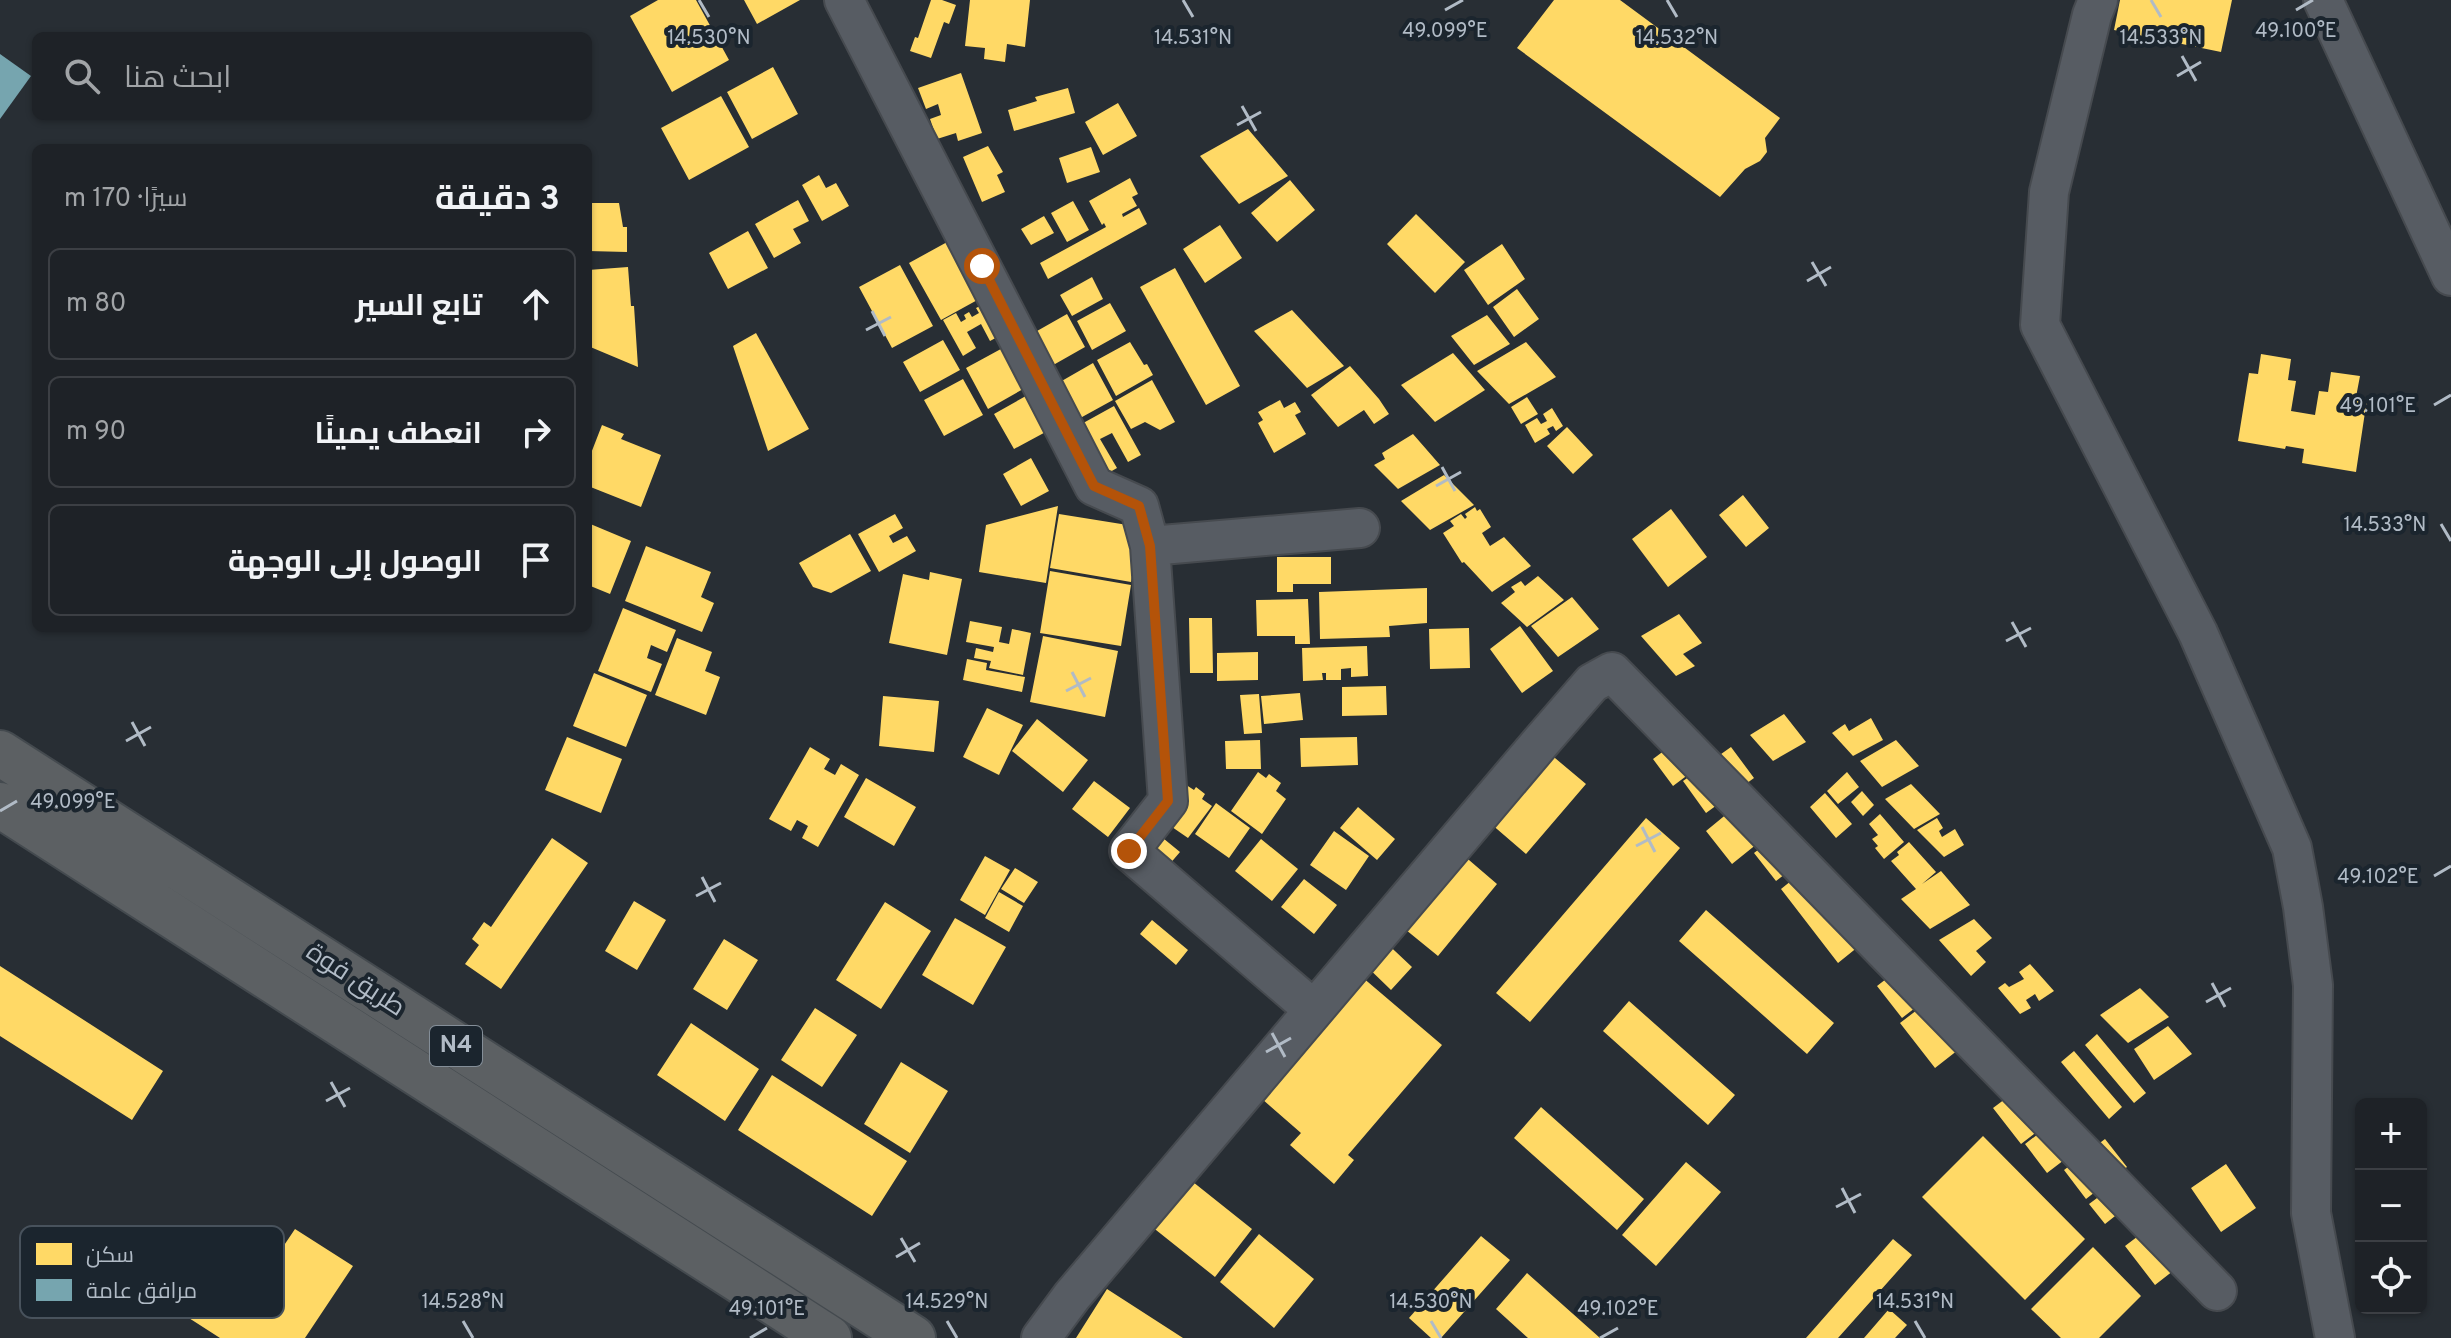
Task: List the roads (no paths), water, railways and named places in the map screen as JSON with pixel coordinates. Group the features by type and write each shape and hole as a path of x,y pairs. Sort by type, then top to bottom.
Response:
{"highway":[{"name":"طريق فوة","path":"0,753 913,1338"},
{"name":"طريق فوة","path":"0,805 829,1338"}],"street":[{"path":"844,0 1094,486 1139,506 1150,546 1168,801 1129,851 1314,1010"},
{"path":"2098,0 2049,192 2040,325 2198,633 2292,848 2313,985 2311,1213 2335,1338"},
{"path":"2323,0 2451,276"},
{"path":"1150,546 1360,528"},
{"path":"1041,1338 1072,1296 1592,683 1612,672 2217,1291"}]}
